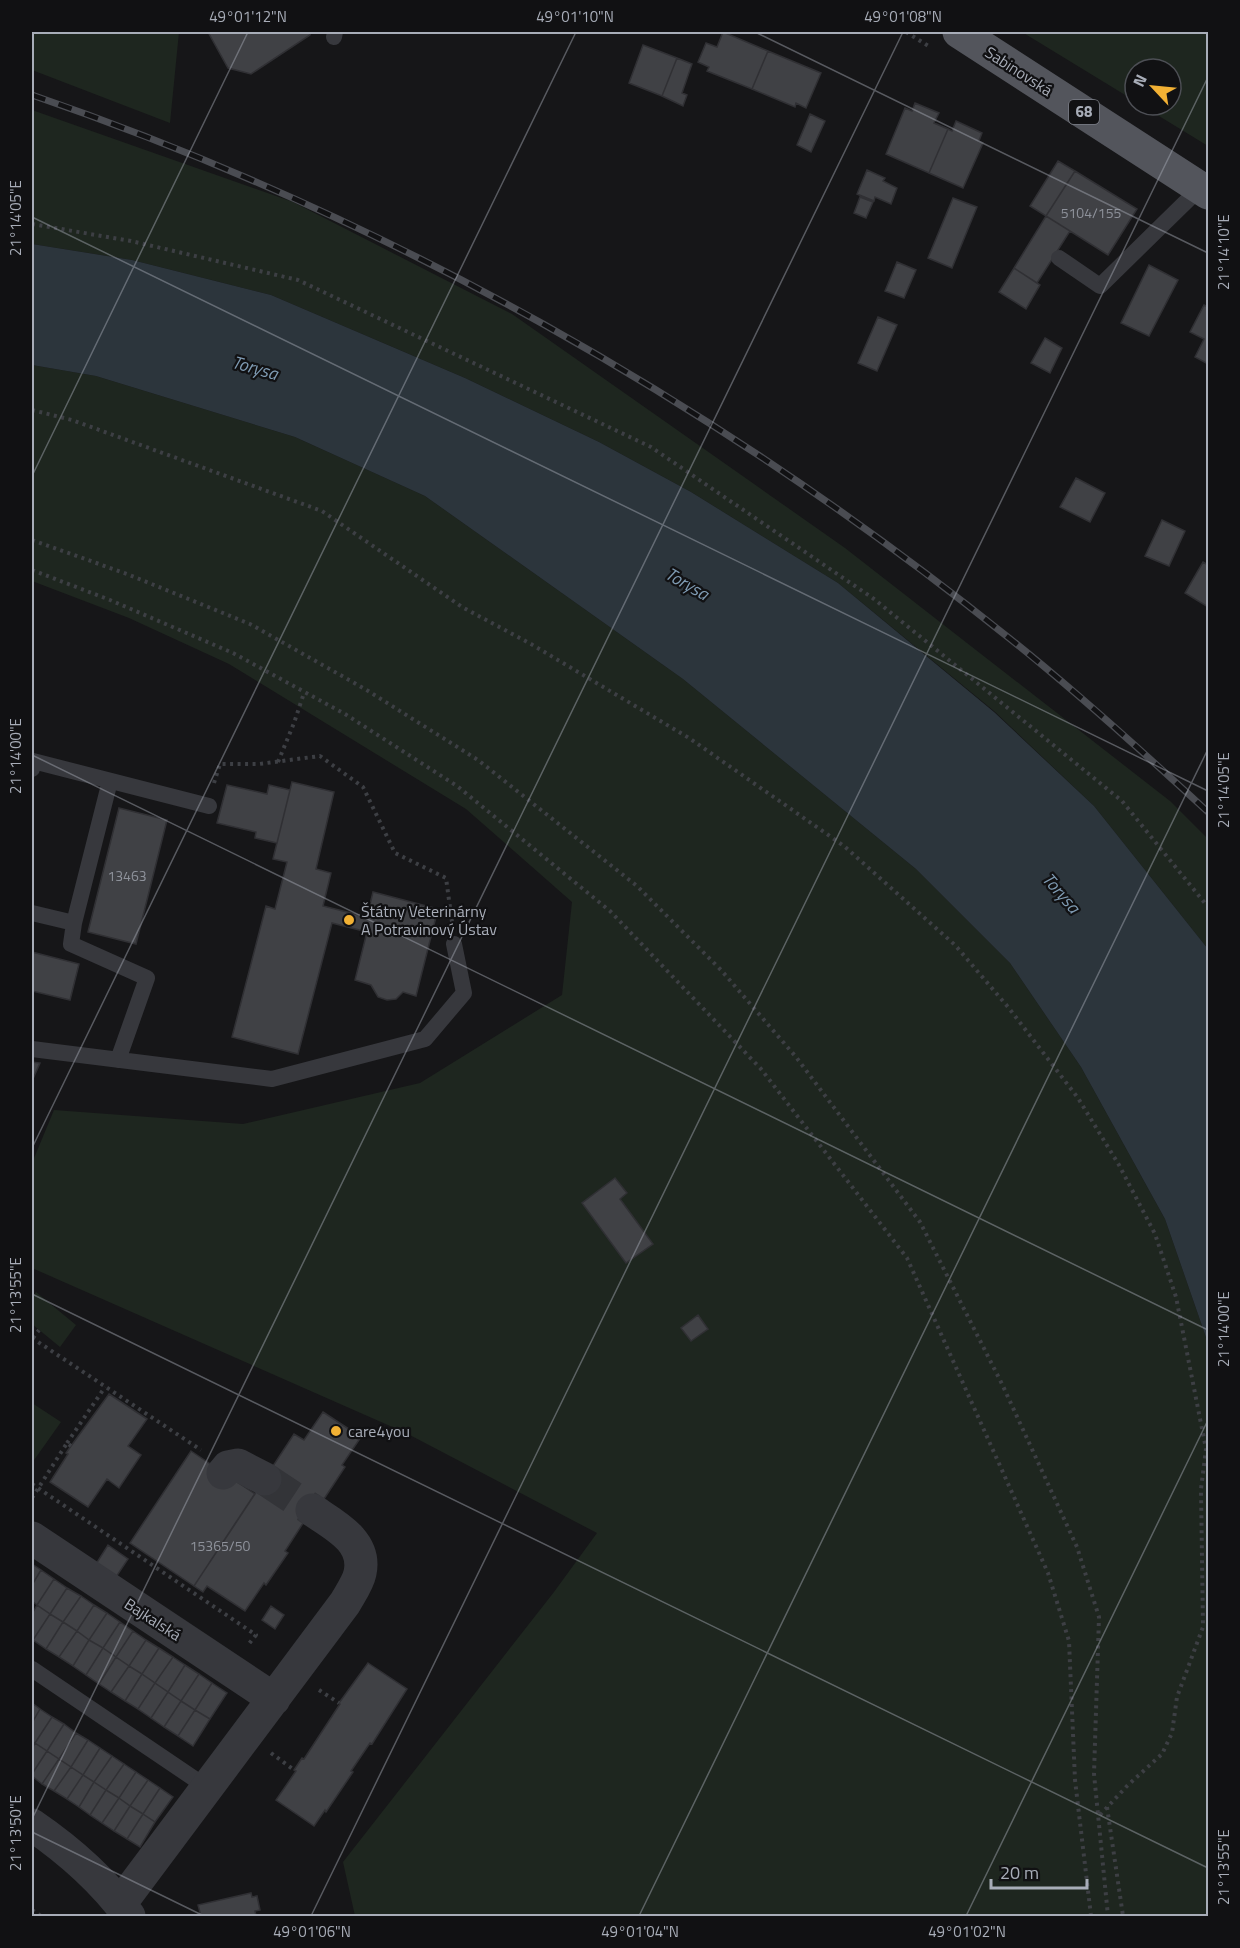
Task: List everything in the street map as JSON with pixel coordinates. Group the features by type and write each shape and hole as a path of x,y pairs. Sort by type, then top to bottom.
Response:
{"main road":[{"name":"Sabinovská","path":"959,32 1204,190"}],"street":[{"path":"226,1470 238,1465 264,1479"},
{"path":"32,1825 57,1842 95,1875 125,1910 208,1788 294,1688 360,1574 360,1553 351,1538 312,1510"},
{"name":"Bajkalská","path":"32,1539 294,1688"}],"lane":[{"name":"Sabinovská","path":"1059,258 1100,286 1204,190"},
{"path":"32,763 209,806"},
{"path":"110,781 74,923 71,944 147,978 118,1060"},
{"path":"32,913 74,923"},
{"path":"32,1049 272,1079 425,1039 464,993 454,944"},
{"path":"32,1669 208,1788"}],"path":[{"path":"32,224 131,241 298,280 651,447 874,599 1122,801 1209,907"},
{"path":"32,410 72,420 322,511 462,607 531,644 689,738 844,846 955,945 1008,1007 1078,1098 1119,1165 1155,1234 1176,1297 1206,1449 1201,1490 1203,1627 1176,1697 1172,1733 1162,1754 1100,1815"},
{"path":"32,540 127,574 250,624 365,688 478,759 637,886 721,970 796,1057 920,1222 1002,1384 1077,1547 1099,1617 1094,1774 1100,1815 1108,1917"},
{"path":"32,570 110,600 232,653 345,714 457,786 610,911 761,1069 907,1258 1048,1573 1070,1641 1075,1780 1091,1917"},
{"path":"278,762 304,693"},
{"path":"209,806 220,764 259,764 320,756 363,787 395,853 446,878 454,944"},
{"path":"39,1330 32,1338 226,1470"},
{"path":"32,1498 105,1387"},
{"path":"32,1484 256,1635 247,1647 294,1688 339,1703"},
{"path":"262,1748 294,1770"},
{"path":"1107,1807 1123,1917"},
{"path":"32,1910 41,1917"}],"shaded area":[{"path":"32,32 179,32 170,123 32,70"},
{"path":"1022,32 1208,32 1208,146 1161,117 1183,117 1183,57 1123,57 1123,94"},
{"path":"32,110 293,202 512,314 845,548 1170,801 1208,839 1208,949 1094,806 994,711 838,583 691,492 599,442 465,378 271,295 132,260 32,244"},
{"path":"32,365 96,376 295,437 425,496 683,679 916,869 1010,963 1081,1067 1165,1219 1208,1343 1208,1916 355,1916 343,1862 554,1592 597,1533 406,1433 32,1268 32,1163 54,1110 243,1124 420,1083 562,995 572,902 466,809 229,664 129,618 32,581"},
{"path":"36,1292 76,1325 60,1347 32,1324 32,1298"},
{"path":"32,1403 61,1422 32,1463"}],"water":[{"name":"Torysa","path":"32,244 132,260 271,295 465,378 599,442 691,492 838,583 994,712 1094,806 1208,949 1208,1343 1165,1219 1081,1067 1010,963 916,869 683,679 425,496 295,437 96,376 32,365"}],"building":[{"path":"208,32 311,32 310,35 251,74 228,68"},
{"path":"723,32 768,51 752,89 707,71 709,67 698,62 706,43 717,47"},
{"path":"643,45 677,58 662,96 629,83"},
{"path":"768,51 821,73 806,108 796,103 795,107 752,89"},
{"path":"677,58 692,64 682,93 687,95 683,106 662,96"},
{"path":"915,103 939,113 934,123 948,129 929,173 886,154 905,108 912,111"},
{"path":"810,114 825,121 811,152 797,145"},
{"path":"956,121 982,133 979,141 983,143 963,188 929,173 948,129 952,131"},
{"path":"1058,161 1075,171 1046,216 1030,206"},
{"path":"867,170 885,178 883,181 897,188 891,204 875,197 874,201 857,194"},
{"path":"1075,171 1137,209 1108,255 1046,216"},
{"path":"860,197 873,202 866,218 854,213"},
{"path":"953,198 977,207 952,268 928,258"},
{"path":"1046,216 1070,231 1037,283 1014,268"},
{"path":"897,262 916,270 904,298 885,291"},
{"path":"1149,265 1178,280 1149,336 1121,323"},
{"path":"1014,268 1040,285 1026,309 999,292"},
{"path":"1204,305 1208,307 1208,364 1195,357 1204,339 1190,332"},
{"path":"878,317 897,325 877,371 858,363"},
{"path":"1045,338 1062,348 1050,373 1031,363"},
{"path":"1076,478 1105,493 1090,522 1060,507"},
{"path":"1162,520 1185,531 1169,566 1145,556"},
{"path":"1203,562 1208,565 1208,607 1185,593"},
{"name":"Štátny Veterinárny A Potravinový Ústav","path":"292,782 334,792 316,869 331,873 323,906 367,917 373,892 438,909 416,996 403,992 396,999 387,1000 378,997 371,985 355,980 367,932 332,923 298,1054 232,1037 266,906 275,909 287,862 273,859"},
{"path":"227,785 267,794 269,785 290,790 277,843 255,838 256,832 217,823"},
{"path":"119,808 167,820 136,944 88,932"},
{"path":"32,952 79,964 70,1000 32,991"},
{"path":"32,1062 40,1063 32,1081"},
{"path":"615,1178 627,1193 620,1199 653,1244 626,1263 582,1203"},
{"path":"698,1315 708,1329 691,1341 681,1328"},
{"path":"109,1394 147,1419 128,1446 141,1455 119,1488 107,1479 88,1507 50,1482 68,1454 66,1453"},
{"path":"323,1412 361,1437 342,1465 345,1467 324,1499 320,1497 285,1551 288,1553 266,1585 264,1583 245,1611 207,1586 203,1592 194,1586 294,1434 304,1440"},
{"path":"191,1451 255,1494 194,1586 130,1543"},
{"path":"108,1545 128,1559 116,1577 96,1564"},
{"path":"32,1564 41,1570 32,1585"},
{"path":"41,1570 54,1579 37,1605 32,1601 32,1585"},
{"path":"54,1579 67,1588 50,1614 37,1605"},
{"path":"67,1588 81,1596 63,1622 50,1614"},
{"path":"81,1596 94,1605 77,1631 63,1622"},
{"path":"37,1605 50,1614 33,1640 32,1614"},
{"path":"94,1605 107,1613 89,1640 77,1631"},
{"path":"271,1606 284,1615 275,1629 262,1620"},
{"path":"107,1613 120,1622 103,1648 89,1640"},
{"path":"50,1614 63,1622 46,1649 33,1640"},
{"path":"63,1622 77,1631 59,1657 46,1649"},
{"path":"120,1622 133,1631 116,1657 103,1648"},
{"path":"77,1631 89,1640 73,1666 59,1657"},
{"path":"133,1631 146,1640 129,1666 116,1657"},
{"path":"89,1640 103,1648 86,1675 73,1666"},
{"path":"146,1640 159,1648 142,1674 129,1666"},
{"path":"103,1648 116,1657 99,1684 86,1675"},
{"path":"159,1648 173,1657 155,1683 142,1674"},
{"path":"116,1657 129,1666 111,1692 99,1684"},
{"path":"173,1657 185,1665 168,1692 155,1683"},
{"path":"368,1663 407,1689 326,1812 325,1810 314,1826 276,1800 302,1758 304,1759 339,1703"},
{"path":"185,1665 199,1674 181,1701 168,1692"},
{"path":"129,1666 142,1674 125,1701 111,1692"},
{"path":"142,1674 155,1683 138,1709 125,1701"},
{"path":"199,1674 212,1683 195,1710 181,1701"},
{"path":"155,1683 168,1692 151,1718 138,1709"},
{"path":"212,1683 227,1693 210,1719 195,1710"},
{"path":"168,1692 181,1701 164,1727 151,1718"},
{"path":"181,1701 195,1710 178,1736 164,1727"},
{"path":"32,1703 40,1709 32,1723"},
{"path":"40,1709 52,1717 35,1743 32,1741 32,1723"},
{"path":"195,1710 210,1719 193,1746 178,1736"},
{"path":"52,1717 64,1724 47,1751 35,1743"},
{"path":"64,1724 76,1733 59,1759 47,1751"},
{"path":"76,1733 88,1740 71,1767 59,1759"},
{"path":"88,1740 100,1748 83,1775 71,1767"},
{"path":"35,1743 47,1751 32,1774 32,1748"},
{"path":"100,1748 112,1756 94,1782 83,1775"},
{"path":"47,1751 59,1759 42,1784 32,1774"},
{"path":"112,1756 124,1764 106,1790 94,1782"},
{"path":"59,1759 71,1767 54,1791 42,1784"},
{"path":"124,1764 136,1772 119,1798 106,1790"},
{"path":"71,1767 83,1775 67,1799 54,1791"},
{"path":"136,1772 148,1780 130,1806 119,1798"},
{"path":"83,1775 94,1782 79,1807 67,1799"},
{"path":"148,1780 160,1788 143,1814 130,1806"},
{"path":"94,1782 106,1790 90,1815 79,1807"},
{"path":"160,1788 173,1797 155,1822 143,1814"},
{"path":"106,1790 119,1798 102,1823 90,1815"},
{"path":"119,1798 130,1806 114,1831 102,1823"},
{"path":"130,1806 143,1814 127,1839 114,1831"},
{"path":"143,1814 155,1822 140,1847 127,1839"},
{"path":"251,1893 252,1897 257,1896 260,1910 255,1911 256,1916 201,1916 198,1905"}],"tunnel":[{"path":"265,1479 312,1510"}],"railway":[{"path":"32,95 163,143 293,198 419,258 543,324 665,395 783,471 898,552 1060,680 1208,812"}],"place":[{"name":"Štátny Veterinárny A Potravinový Ústav","path":"349,920"},
{"name":"care4you","path":"336,1431"}]}
